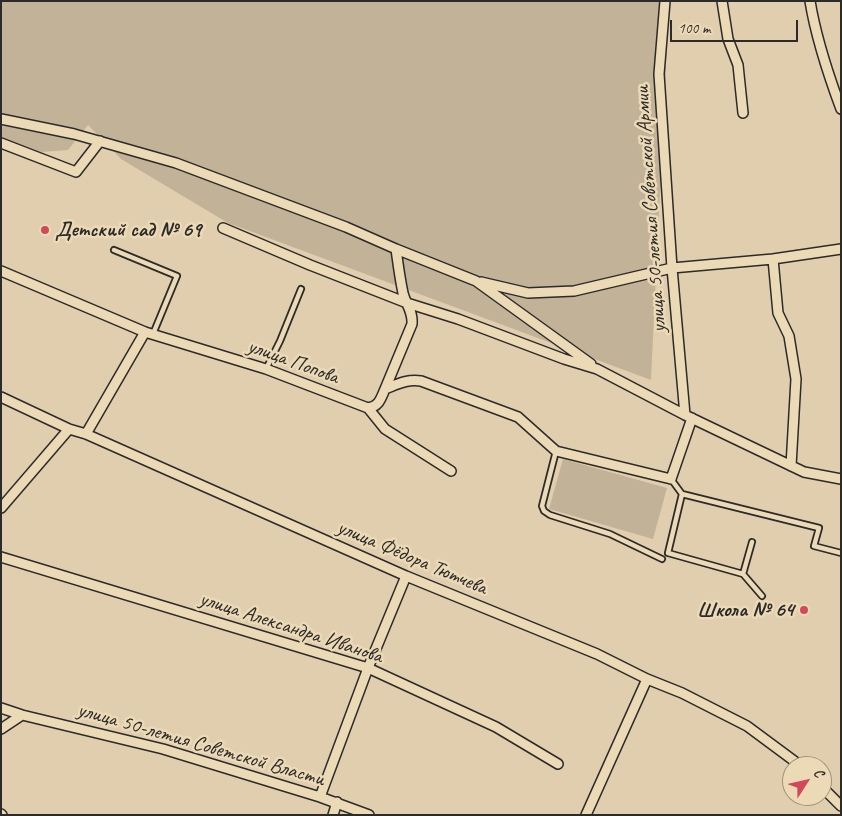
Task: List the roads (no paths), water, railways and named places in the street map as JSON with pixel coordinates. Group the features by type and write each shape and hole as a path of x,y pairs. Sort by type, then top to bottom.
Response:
{"street":[{"name":"улица 50-летия Советской Армии","path":"665,1 659,74 672,268 688,416"},
{"path":"722,1 728,40 738,65 743,113"},
{"path":"810,1 813,20 827,72 841,109"},
{"path":"1,119 74,134 176,163 346,227 476,281 528,293 574,290 672,268 772,259 841,249"},
{"path":"1,143 76,172 100,141"},
{"path":"223,228 407,304 458,319 597,369 688,416 804,472 841,479"},
{"path":"396,249 404,295 411,312 412,324 378,404 368,408 385,429 451,471"},
{"path":"772,259 778,313 789,336 796,378 791,466"},
{"name":"улица Попова","path":"1,271 149,333 266,369 368,408"},
{"path":"476,281 597,369"},
{"path":"86,434 149,333"},
{"path":"385,389 404,381 420,381 518,417 556,451 671,479 688,416"},
{"name":"улица Фёдора Тютчева","path":"1,397 69,429 86,434 406,576 596,654 682,693 747,726 788,756"},
{"path":"1,508 69,429"},
{"name":"улица Александра Иванова","path":"1,557 368,668 496,727 558,764"},
{"path":"320,796 368,668 406,576"},
{"path":"586,815 647,678"},
{"name":"улица 50-летия Советской Власти","path":"1,708 22,715 163,749 320,796 369,815"},
{"path":"1,729 22,715"},
{"path":"832,797 841,806"},
{"path":"333,815 337,802"}],"lane":[{"path":"114,250 177,276 149,333"},
{"path":"266,369 280,341 301,289"},
{"path":"556,451 542,506 544,511 550,515 610,534 662,559"},
{"path":"671,479 682,494 819,528 814,546 841,553"},
{"path":"682,494 668,553 743,574 762,596"},
{"path":"743,574 752,542"}],"place":[{"name":"Детский сад № 69","path":"45,230"},
{"name":"Школа № 64","path":"804,610"}]}
